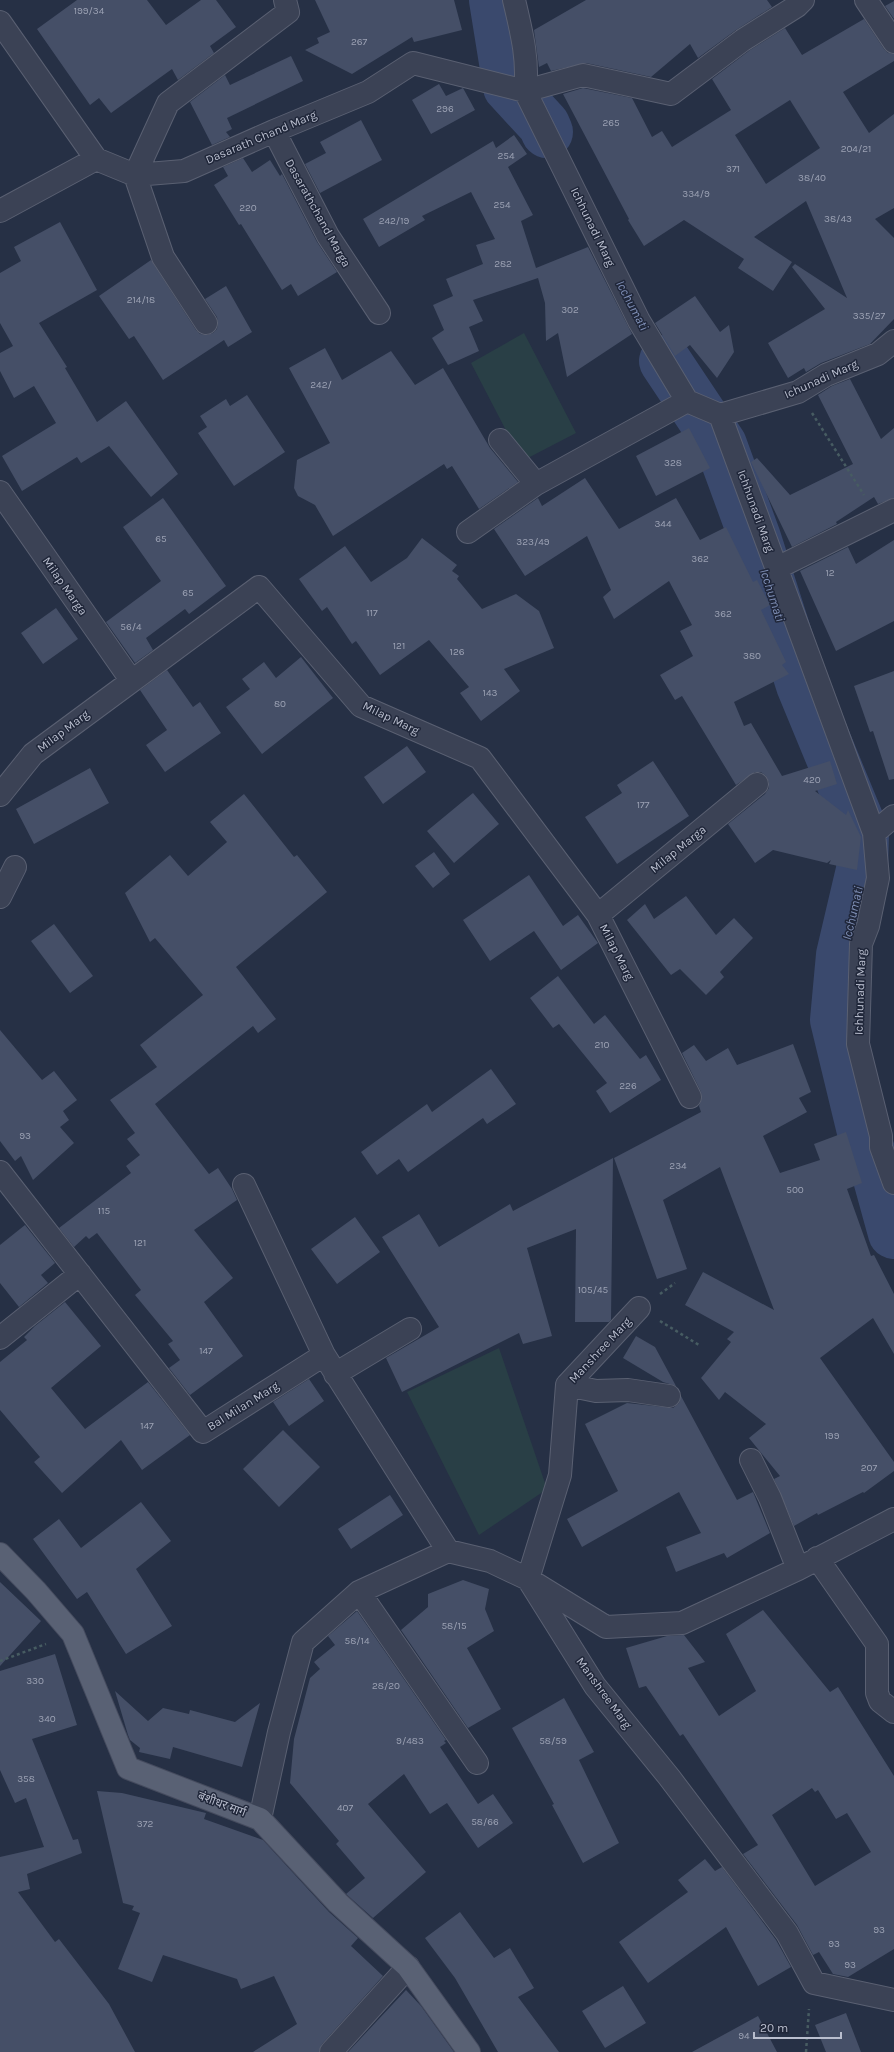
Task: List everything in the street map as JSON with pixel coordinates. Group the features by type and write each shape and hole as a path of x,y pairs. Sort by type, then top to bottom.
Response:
{"main road":[{"name":"बंशीधर मार्ग","path":"0,1554 36,1591 73,1634 128,1768 260,1819 338,1902 408,1967 469,2052"}],"street":[{"path":"206,322 163,257 135,175 168,103 288,12 285,0"},
{"path":"514,0 525,49 527,74 525,91 583,75 671,94 743,40 797,6 803,0"},
{"path":"866,0 894,42"},
{"path":"0,22 96,159 0,211"},
{"name":"Dasarath Chand Marg","path":"96,159 135,175 184,171 274,130 368,92 413,63 525,91"},
{"name":"Ichhunadi Marg","path":"525,91 639,321 687,401"},
{"name":"Dasarathchand Marga","path":"274,130 328,236 379,313"},
{"name":"Ichunadi Marg","path":"720,415 798,392 826,375 878,354 894,341"},
{"path":"468,532 536,484 687,401 720,415"},
{"name":"Ichhunadi Marg","path":"720,415 874,833 878,878 868,926 861,944 858,1044 881,1136 887,1146 894,1183"},
{"path":"500,440 536,484"},
{"name":"Milap Marga","path":"0,492 131,680"},
{"path":"777,568 887,515"},
{"name":"Milap Marg","path":"0,795 33,754 131,680 259,587 361,706 480,758 598,915 690,1097"},
{"name":"Milap Marga","path":"598,915 757,784"},
{"path":"874,833 894,816"},
{"path":"0,897 15,867"},
{"name":"Bal Milan Marg","path":"0,1172 204,1432 324,1356"},
{"path":"244,1185 324,1356 448,1551"},
{"path":"0,1338 80,1274"},
{"name":"Manshree Marg","path":"639,1308 567,1385 560,1475 528,1579 595,1686 669,1778 787,1933 814,1983"},
{"path":"335,1374 410,1329"},
{"path":"567,1385 596,1391 628,1390 669,1396"},
{"path":"751,1460 770,1498 798,1569"},
{"path":"260,1819 279,1732 303,1642 359,1592 448,1551 490,1560 528,1579 606,1627 682,1623 798,1569 894,1519"},
{"path":"817,1558 877,1644 877,1692 880,1701 894,1712"},
{"path":"359,1592 477,1763"},
{"path":"331,2052 408,1967"},
{"path":"814,1983 894,2000"}],"path":[{"path":"798,392 887,515"},
{"path":"0,1661 73,1634"},
{"path":"806,2052 807,2018 814,1983"}],"shaded area":[{"path":"524,333 576,433 522,461 471,363"},
{"path":"499,1348 547,1489 479,1535 407,1392"}],"building":[{"path":"77,0 147,0 166,25 201,0 216,0 236,27 210,46 214,53 178,80 172,69 111,113 99,98 90,105 37,29"},
{"path":"315,0 454,0 462,30 414,42 412,37 352,74 305,50 319,43 317,38 330,32"},
{"path":"586,0 767,0 772,7 736,30 698,58 690,44 651,77 586,63 551,71 547,63 539,67 534,30"},
{"path":"894,1 894,19 885,6"},
{"path":"864,19 884,49 888,53 894,54 894,61 843,92 869,133 894,114 894,208 875,219 894,238 894,319 870,344 821,363 806,372 804,368 788,378 768,343 825,309 792,267 795,264 847,298 806,201 754,237 792,262 773,291 738,268 744,259 684,220 644,246 628,220 629,219 563,94 583,88 632,98 652,137 662,131 672,147 731,110 712,79 750,50 785,28 802,55","holes":["790,100 820,148 766,184 735,135"]},
{"path":"291,56 303,81 227,118 232,129 226,132 230,137 212,145 190,102 225,75 230,85"},
{"path":"439,84 446,96 463,88 475,110 431,134 412,100"},
{"path":"361,120 382,160 320,193 305,164 326,153 320,142"},
{"path":"514,135 527,154 508,167 533,215 521,221 536,268 588,247 632,334 567,377 558,333 546,341 545,303 538,278 473,300 483,321 469,327 479,351 448,365 432,338 444,330 433,305 453,296 446,279 483,264 476,245 495,239 471,192 422,216 425,220 379,247 363,219 493,141 496,148"},
{"path":"243,158 252,172 270,160 280,176 282,174 317,242 337,272 298,296 291,284 282,290 241,224 239,225 214,185 228,176 223,167"},
{"path":"60,222 97,290 39,323 67,367 65,368 97,422 126,401 178,474 151,497 109,446 81,463 77,457 22,491 2,456 56,423 34,386 14,398 0,371 0,353 13,346 0,323 0,273 21,261 14,247"},
{"path":"151,260 200,334 207,335 213,333 217,329 217,317 205,299 226,286 252,332 228,347 224,340 163,380 134,336 129,339 99,296"},
{"path":"695,296 720,332 729,325 734,352 717,378 690,345 675,356 655,323"},
{"path":"325,348 342,380 391,351 415,385 443,368 490,448 518,482 479,509 452,466 447,469 444,464 333,536 315,505 298,496 294,488 297,460 330,443 289,368"},
{"path":"850,379 881,439 894,428 894,498 878,504 874,497 836,522 837,524 792,547 751,462 757,458 790,495 853,464 818,395 832,386"},
{"path":"247,395 285,452 234,486 198,433 207,427 200,416 226,399 230,406"},
{"path":"689,428 710,468 656,496 636,456"},
{"path":"585,478 619,529 676,498 700,540 726,527 753,582 757,580 770,605 761,610 786,662 782,665 789,674 734,702 744,726 751,723 782,776 830,761 837,784 815,791 846,815 848,810 861,837 857,870 829,864 831,860 827,863 773,850 755,863 728,824 765,794 769,788 769,782 766,776 761,772 755,772 736,785 682,696 675,700 660,675 693,656 680,631 692,625 669,581 614,619 603,597 611,590 587,536 525,576 494,529 538,498 542,506"},
{"path":"163,498 226,586 189,614 185,609 146,638 153,650 135,663 106,622 161,581 123,527"},
{"path":"422,538 457,565 452,571 459,576 457,579 482,609 516,594 539,611 554,648 504,669 520,691 481,721 460,693 469,687 429,640 380,675 356,641 352,644 327,607 322,611 299,579 345,546 371,582 407,558"},
{"path":"894,540 894,621 836,651 800,571 848,547 856,564"},
{"path":"56,608 78,639 43,664 21,633"},
{"path":"301,657 333,698 262,754 226,707 250,689 242,679 264,662 276,678"},
{"path":"167,670 193,707 200,702 221,733 165,772 146,745 167,730 140,690"},
{"path":"894,671 894,779 889,780 873,731 870,732 854,686"},
{"path":"407,746 426,772 383,804 364,777"},
{"path":"653,761 689,816 617,864 585,817 622,793 617,785"},
{"path":"90,768 109,803 34,844 16,809"},
{"path":"473,793 499,824 454,863 427,831"},
{"path":"244,794 294,857 297,855 327,892 236,967 276,1019 258,1033 253,1026 155,1104 209,1174 218,1168 232,1189 237,1200 194,1230 233,1278 204,1302 243,1356 190,1395 169,1368 180,1360 168,1344 173,1341 135,1295 141,1290 97,1233 89,1239 86,1236 74,1247 59,1228 131,1173 126,1166 140,1155 127,1139 135,1133 110,1100 157,1067 140,1045 203,995 155,938 150,942 125,893 170,855 188,876 227,842 210,822"},
{"path":"434,852 450,874 433,888 415,866"},
{"path":"529,875 563,926 578,915 598,943 561,970 534,931 490,961 463,920"},
{"path":"686,896 716,935 734,918 753,938 720,972 724,977 706,995 680,969 671,975 627,920 645,904 654,919"},
{"path":"54,924 93,976 70,993 31,941"},
{"path":"558,976 594,1024 605,1015 640,1059 646,1055 661,1080 610,1113 596,1091 607,1083 559,1024 553,1028 530,998"},
{"path":"0,1030 42,1080 54,1071 77,1100 63,1111 69,1120 60,1127 74,1143 33,1180 21,1156 15,1161 0,1141"},
{"path":"793,1044 811,1092 799,1098 807,1112 763,1136 780,1173 820,1160 814,1144 846,1132 862,1183 847,1189 871,1256 874,1255 894,1294 894,1354 873,1318 820,1358 894,1462 894,1471 864,1493 863,1492 818,1515 817,1513 794,1526 774,1479 780,1476 749,1438 766,1424 725,1392 719,1400 701,1378 731,1342 727,1339 734,1332 685,1305 703,1272 774,1310 720,1167 663,1200 687,1269 657,1279 614,1158 701,1112 699,1106 702,1098 701,1092 682,1053 694,1045 706,1061 728,1048 737,1065"},
{"path":"491,1069 516,1104 487,1124 483,1118 408,1172 399,1159 377,1175 361,1152 427,1104 432,1112"},
{"path":"613,1158 611,1320 609,1322 575,1322 576,1229 527,1248 552,1336 523,1344 519,1333 402,1392 386,1358 439,1327 382,1237 419,1214 439,1247 510,1204 513,1211"},
{"path":"355,1217 380,1252 337,1284 311,1249"},
{"path":"25,1225 55,1263 41,1275 48,1283 19,1307 0,1283 0,1245"},
{"path":"65,1302 101,1346 51,1388 85,1429 148,1382 190,1435 142,1470 121,1440 62,1493 34,1462 40,1457 0,1410 0,1362 27,1340 24,1337 35,1326"},
{"path":"636,1336 655,1347 676,1386 663,1382 623,1358"},
{"path":"309,1379 324,1401 289,1426 273,1402"},
{"path":"681,1396 737,1500 753,1492 770,1533 727,1558 724,1553 676,1572 666,1547 701,1533 679,1492 582,1547 567,1519 618,1491 585,1424 627,1403 673,1408 679,1403"},
{"path":"283,1430 320,1467 279,1507 243,1469"},
{"path":"390,1495 403,1515 351,1549 338,1529"},
{"path":"141,1502 171,1541 136,1569 172,1626 126,1654 87,1592 77,1599 33,1539 59,1519 81,1548"},
{"path":"463,1580 489,1589 485,1609 494,1631 467,1648 501,1709 468,1728 401,1630 428,1607 428,1594"},
{"path":"0,1582 41,1621 0,1666"},
{"path":"763,1610 830,1692 838,1687 894,1776 894,1949 848,1977 833,1974 819,1952 813,1955 797,1925 743,1854 758,1845 683,1734 680,1736 646,1686 639,1688 626,1648 667,1636 684,1635 705,1662 688,1668 719,1716 756,1691 726,1634","holes":["812,1788 815,1792 818,1790 836,1819 847,1813 871,1852 815,1886 772,1815"]},
{"path":"357,1611 446,1740 444,1741 446,1743 440,1747 478,1804 493,1794 513,1823 478,1848 447,1803 430,1814 404,1774 368,1804 426,1872 373,1918 346,1894 365,1878 336,1844 339,1841 290,1783 294,1739 310,1678 320,1669 314,1662 335,1645 328,1636"},
{"path":"55,1654 77,1725 32,1739 73,1840 78,1839 82,1853 27,1874 30,1889 18,1892 55,1942 59,1939 109,2004 135,2052 0,2052 0,1857 44,1847 26,1798 15,1803 0,1770 0,1671"},
{"path":"115,1691 148,1721 163,1708 189,1714 190,1710 235,1722 260,1703 242,1767 173,1747 170,1759 139,1752 140,1748 130,1740 128,1735"},
{"path":"564,1698 594,1752 579,1760 619,1843 583,1863 552,1805 554,1804 512,1728"},
{"path":"97,1791 122,1793 206,1813 204,1819 263,1840 329,1912 358,1938 351,1946 383,1976 322,2044 319,2052 253,2052 297,2024 274,1976 241,1989 237,1979 163,1955 152,1982 118,1969 140,1913 132,1910 134,1906 123,1903"},
{"path":"705,1859 715,1871 722,1867 776,1940 791,1967 758,1986 726,1927 648,1983 619,1942 688,1892 678,1880"},
{"path":"460,1912 494,1958 510,1948 534,1988 518,1997 559,2052 498,2052 455,1978 425,1938"},
{"path":"623,1986 646,2023 605,2048 582,2011"},
{"path":"406,1990 421,2006 454,2052 348,2052"},
{"path":"846,2013 861,2052 826,2052 815,2025"},
{"path":"758,2016 777,2052 692,2052"}],"waterway":[{"name":"Icchumati","path":"495,0 509,87 544,125 547,132"},
{"name":"Icchumati","path":"665,361 721,445 755,538 802,685 863,833 862,870 842,955 836,1020 865,1140 878,1175 894,1233"}]}
